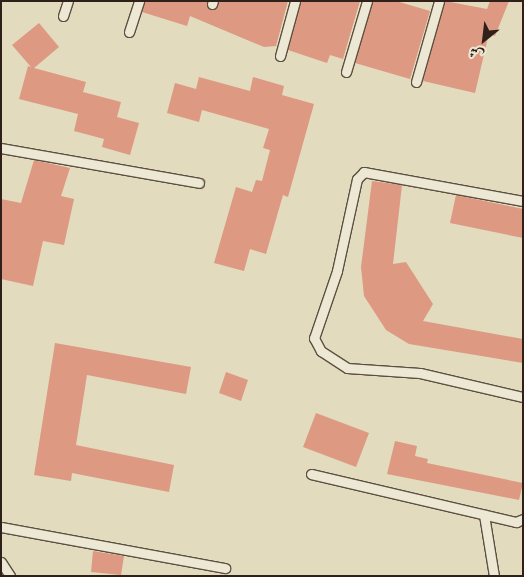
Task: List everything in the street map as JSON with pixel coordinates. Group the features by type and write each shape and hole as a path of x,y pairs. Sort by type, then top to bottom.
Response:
{"lane":[{"path":"63,16 68,1"},
{"path":"129,32 139,1"},
{"path":"280,56 295,1"},
{"path":"346,72 367,1"},
{"path":"416,82 439,1"},
{"path":"1,148 199,183"},
{"path":"523,201 364,172 357,179 337,271 314,338 321,351 346,368 420,373 523,397"},
{"path":"311,474 516,522 523,519"},
{"path":"484,515 494,576"},
{"path":"1,526 225,568"},
{"path":"1,562 10,576"}],"building":[{"path":"145,1 206,1 213,10 219,1 288,1 276,46 264,47 190,16 187,26 142,12"},
{"path":"301,1 360,1 343,59 330,55 327,63 288,50"},
{"path":"373,1 396,1 430,11 410,79 355,63"},
{"path":"445,1 487,9 490,1 509,1 495,36 489,33 475,93 423,81"},
{"path":"39,23 59,47 34,68 86,82 83,92 121,102 117,117 139,123 130,155 102,147 104,139 74,131 78,114 19,99 28,66 31,67 12,45"},
{"path":"199,77 250,91 253,77 284,86 282,95 314,104 288,197 283,195 266,254 250,249 244,271 214,263 236,187 252,192 256,180 262,181 270,150 263,148 269,129 202,110 199,122 167,113 175,83 196,89"},
{"path":"34,160 70,168 61,196 74,199 64,245 43,241 33,286 1,279 1,199 21,203"},
{"path":"372,181 402,185 393,264 406,262 433,304 423,321 523,339 523,363 409,344 386,330 364,296 361,267"},
{"path":"456,195 523,209 523,238 450,223"},
{"path":"55,343 191,367 186,394 87,375 76,445 174,465 169,492 72,473 71,481 34,475"},
{"path":"226,372 248,380 241,401 219,393"},
{"path":"316,413 369,433 356,467 303,447"},
{"path":"395,441 417,446 415,456 428,459 427,463 523,483 519,500 387,474"},
{"path":"93,551 124,556 121,575 91,572"}]}
